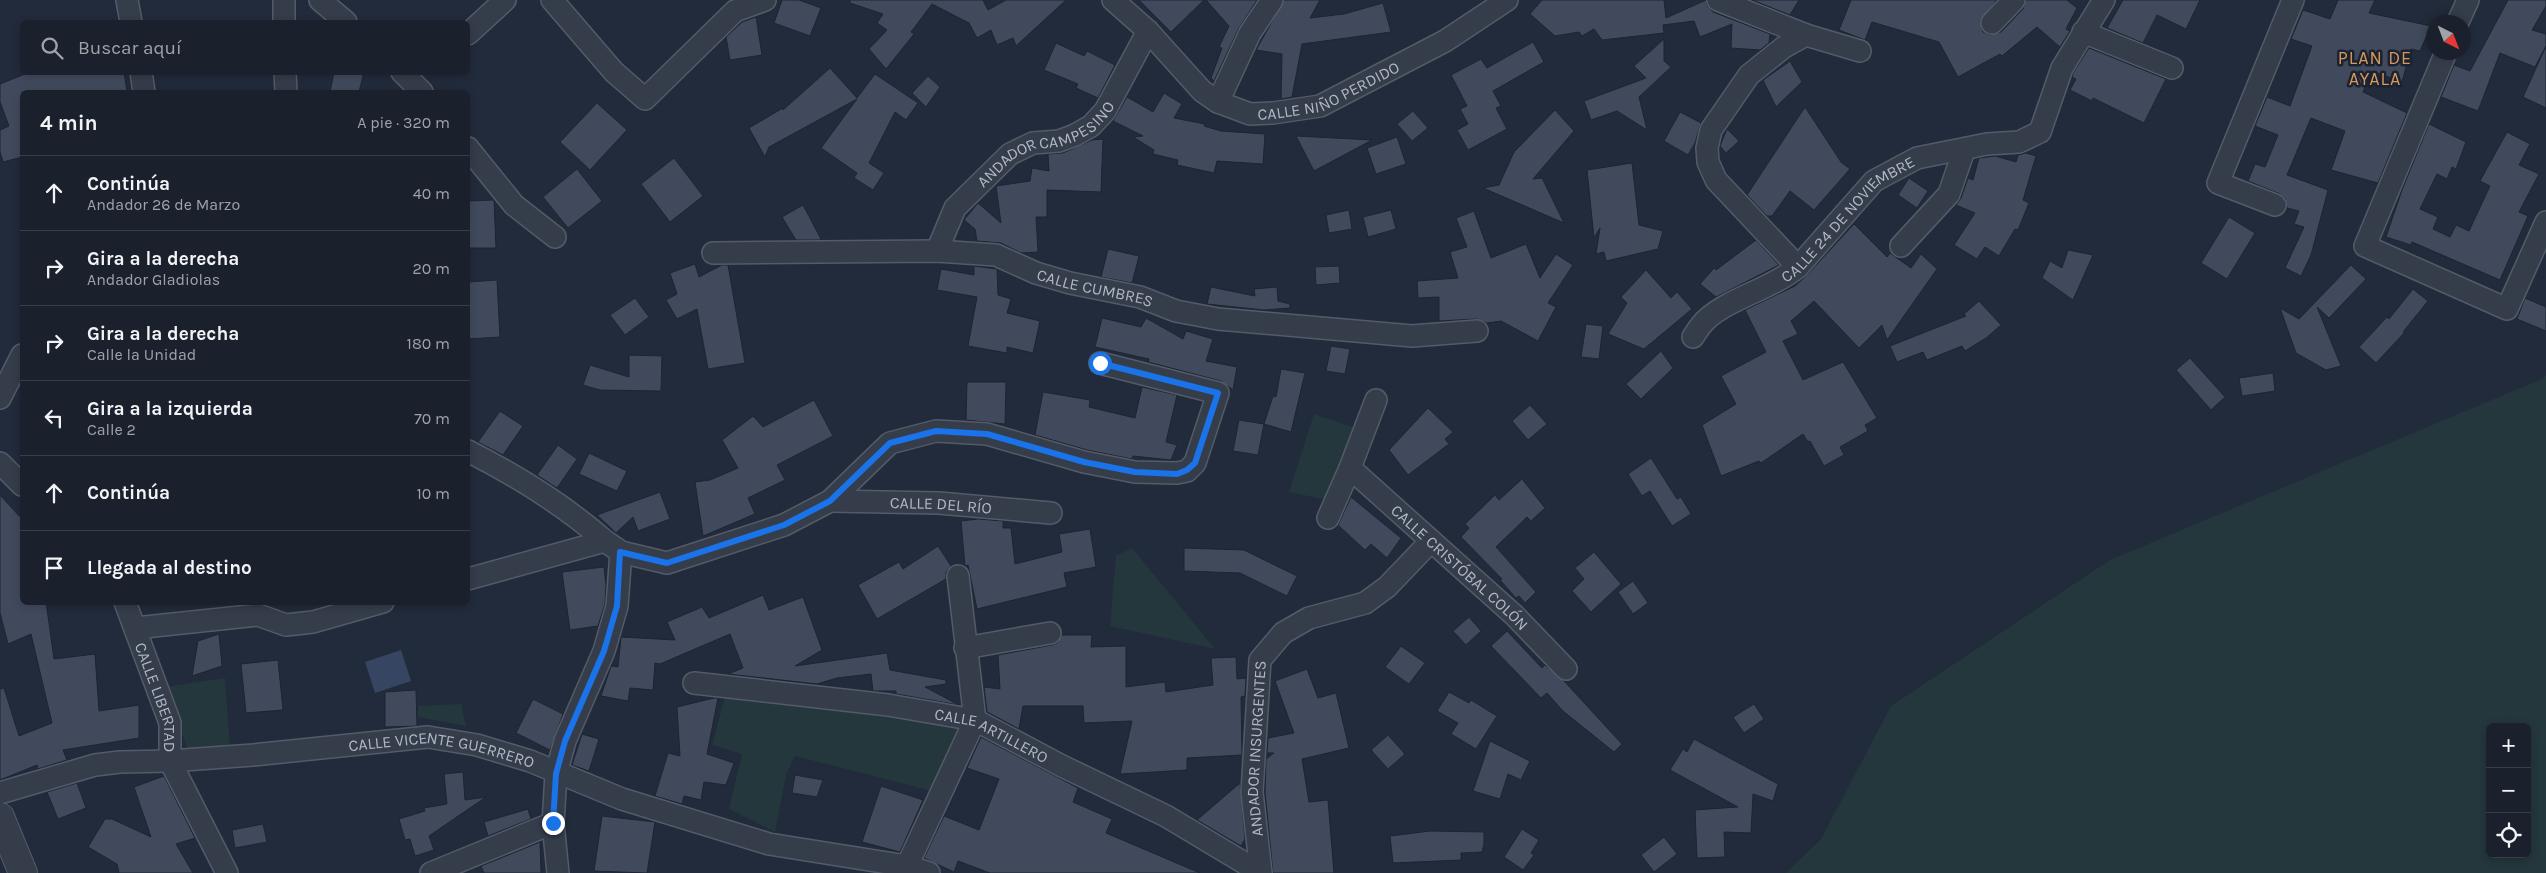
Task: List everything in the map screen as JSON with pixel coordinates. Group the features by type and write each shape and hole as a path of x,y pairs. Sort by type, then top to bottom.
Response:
{"street":[{"path":"127,0 132,20"},
{"path":"284,0 284,20"},
{"path":"320,0 344,20"},
{"path":"470,32 505,0"},
{"path":"552,0 614,72 645,99 735,11 765,0"},
{"name":"CALLE NIÑO PERDIDO","path":"1113,0 1148,30 1202,91 1218,102 1250,114 1274,113 1320,106 1444,40 1507,0"},
{"path":"1218,102 1250,33 1272,0"},
{"path":"1718,0 1806,35 1860,51"},
{"path":"1992,23 2014,0"},
{"path":"2104,0 2083,32 2172,68"},
{"path":"2275,205 2218,183 2293,0"},
{"path":"2461,15 2468,0"},
{"name":"ANDADOR CAMPESINO","path":"937,251 955,208 1010,154 1033,143 1067,138 1091,126 1105,111 1148,30"},
{"name":"CALLE 24 DE NOVIEMBRE","path":"1693,337 1701,324 1712,315 1785,278 1798,267 1874,182 1917,158 1987,144 2019,142 2040,132 2062,68 2083,32"},
{"path":"1798,267 1716,180 1708,162 1707,148 1710,130 1749,75 1784,47 1806,35"},
{"path":"2443,60 2365,246 2507,309 2546,222"},
{"path":"141,75 144,90"},
{"path":"285,75 286,90"},
{"path":"470,150 514,205 555,237"},
{"path":"1901,246 1949,194 1964,150"},
{"name":"CALLE CUMBRES","path":"713,253 937,251 996,255 1036,273 1070,283 1140,297 1176,311 1218,319 1412,336 1478,331"},
{"path":"0,398 20,362"},
{"path":"470,452 515,475 574,514 613,547 667,563 784,525 830,501 890,443 936,431 987,434 1084,462 1135,472 1177,474 1187,470 1195,463 1218,393 1100,363"},
{"path":"1328,518 1350,468 1376,400"},
{"path":"0,463 20,483"},
{"name":"CALLE CRISTÓBAL COLÓN","path":"1350,468 1514,615 1566,669"},
{"name":"CALLE DEL RÍO","path":"830,501 939,503 1051,513"},
{"name":"ANDADOR INSURGENTES","path":"1261,873 1252,792 1260,660 1283,632 1309,618 1365,604 1387,587 1431,541"},
{"path":"470,579 613,547"},
{"path":"558,873 553,823 556,774 565,741 604,651 617,606 613,547"},
{"path":"907,866 975,720 958,576"},
{"name":"CALLE LIBERTAD","path":"127,605 170,723 170,761 227,873"},
{"path":"135,628 253,609 286,625 313,622 372,605"},
{"path":"966,648 1050,633"},
{"name":"CALLE ARTILLERO","path":"694,683 888,705 975,720 1062,766 1166,816 1261,873"},
{"name":"CALLE VICENTE GUERRERO","path":"0,793 95,765 120,762 170,761 428,737 477,745 530,761 556,774 622,799 769,844 907,866 929,873"},
{"path":"0,817 23,873"},
{"path":"431,873 553,823"}],"green space":[{"path":"2546,375 2546,873 1786,873 1821,839 1891,706 2110,560 2542,379"},
{"path":"1314,414 1355,428 1328,500 1289,492"},
{"path":"1132,548 1215,649 1110,626 1116,556"},
{"path":"225,678 230,748 188,750 165,687"},
{"path":"726,693 964,725 932,791 795,756 786,775 775,832 729,809 742,754 712,745"},
{"path":"461,704 466,726 418,717 418,706"}],"water":[{"path":"401,650 411,681 375,693 365,662"}],"building":[{"path":"782,0 799,0 821,8 810,36 774,23"},
{"path":"850,0 983,0 988,10 1006,0 1066,0 1016,46 1013,38 997,45 991,30 977,38 969,23 932,4 911,32 914,34 886,69 869,49 887,30 877,23 883,14 850,3"},
{"path":"1139,0 1204,0 1171,32"},
{"path":"1206,0 1257,0 1239,28 1214,81 1211,78 1222,48 1219,47 1229,26"},
{"path":"1284,0 1320,0 1310,18 1344,14 1383,3 1391,32 1302,44 1292,97 1281,99 1282,54 1256,50"},
{"path":"1542,0 1664,0 1666,18 1706,0 1708,7 1713,12 1770,34 1769,43 1760,50 1731,48 1732,24 1700,37 1694,21 1663,25 1664,33 1602,40 1594,29 1582,36 1579,32 1555,36 1530,14"},
{"path":"1752,0 1799,0 1790,15"},
{"path":"1851,0 1997,0 1980,21 1983,32 1990,35 2001,32 2023,9 2026,0 2067,0 2077,8 2066,29 2070,31 2060,47 2037,27 2002,56 2000,54 1958,77 1939,42 1872,22 1865,40 1839,30"},
{"path":"2123,0 2200,0 2186,29 2157,15 2143,43 2107,28"},
{"path":"2338,0 2375,0 2369,13 2426,25 2426,37 2420,51 2411,49 2402,82 2372,71 2363,92 2407,113 2378,183 2331,170 2345,131 2311,118 2287,175 2328,190 2311,255 2301,276 2285,268 2304,227 2294,224 2299,211 2287,208 2285,198 2280,194 2248,181 2255,164 2265,167 2278,135 2255,126 2267,97 2290,106 2312,46 2291,39 2303,10 2330,19"},
{"path":"2508,0 2546,0 2546,6 2532,30 2546,34 2546,46 2535,67 2500,53 2478,111 2441,97 2454,65 2470,71"},
{"path":"756,17 762,55 730,60 726,37 742,22"},
{"path":"1664,39 1664,61 1671,67 1639,97 1647,130 1617,111 1591,120 1584,101 1646,78 1634,66"},
{"path":"1533,42 1544,62 1493,91 1501,106 1496,108 1507,129 1468,150 1457,130 1468,124 1460,109 1467,106 1451,75 1481,59 1487,68"},
{"path":"1056,43 1084,56 1087,51 1115,65 1098,98 1076,88 1078,84 1044,70"},
{"path":"2546,46 2546,108 2523,97"},
{"path":"2089,48 2166,79 2144,123 2093,98 2092,101 2070,90 2076,79 2072,77 2073,73"},
{"path":"1790,61 1802,82 1776,107 1763,80"},
{"path":"830,68 857,98 875,74 918,103 906,120 895,112 869,163 884,173 873,190 854,178 857,173 821,148 857,99 769,147 765,157 749,128 783,108 783,110"},
{"path":"22,75 124,75 127,90 20,90 20,158 3,162 0,152 0,130 9,126 0,102 0,84"},
{"path":"333,75 363,75 360,90 330,90"},
{"path":"928,76 940,87 926,107 912,93"},
{"path":"1164,93 1182,104 1174,118 1205,124 1204,126 1221,131 1265,134 1263,164 1217,161 1214,173 1177,165 1178,160 1153,154 1154,150 1133,137 1143,136 1113,121 1127,97 1153,112"},
{"path":"597,103 627,130 590,170 560,142"},
{"path":"1805,107 1841,162 1850,169 1814,210 1790,191 1772,216 1767,216 1747,195"},
{"path":"1555,110 1574,131 1533,179 1542,178 1564,223 1483,188 1499,185 1514,152"},
{"path":"1413,111 1428,128 1412,141 1397,124"},
{"path":"1680,112 1701,123 1695,143 1688,155 1664,141"},
{"path":"2429,124 2466,142 2456,169 2452,167 2447,179 2437,174 2420,209 2438,217 2433,229 2450,237 2456,225 2469,231 2490,186 2480,181 2507,132 2530,144 2519,165 2539,174 2519,212 2528,216 2500,280 2412,242 2411,245 2386,237 2402,190"},
{"path":"1727,129 1739,141 1726,153 1720,146"},
{"path":"1296,136 1372,140 1314,171"},
{"path":"1397,137 1406,164 1376,174 1367,148"},
{"path":"1103,139 1101,192 1047,190 1047,217 1036,217 1038,252 1021,253 1001,243 977,241 975,229 964,220 978,203 1001,223 996,186 1030,181 1032,168 1049,171 1048,154 1063,153 1092,140"},
{"path":"2026,153 2036,156 2023,200 2029,203 2018,230 2015,229 1999,256 1985,247 1977,259 1954,245 1975,213 1956,205 1961,198 1968,178 1973,180 1979,158 1995,156 2016,162 2018,155"},
{"path":"674,158 703,196 670,222 641,184"},
{"path":"1632,163 1639,225 1663,231 1658,249 1606,261 1604,252 1596,254 1600,228 1594,238 1587,170"},
{"path":"577,169 602,201 568,228 543,197"},
{"path":"1909,178 1928,191 1917,208 1898,195"},
{"path":"494,200 496,248 470,248 470,201"},
{"path":"803,205 820,240 796,240 782,217"},
{"path":"1349,210 1352,229 1329,233 1326,215"},
{"path":"1391,210 1396,229 1368,237 1363,217"},
{"path":"1474,211 1491,258 1526,244 1540,278 1556,254 1573,265 1548,303 1556,307 1538,341 1501,321 1487,323 1476,319 1439,321 1439,297 1418,298 1417,281 1458,278 1450,252 1467,247 1456,218"},
{"path":"2229,217 2255,233 2227,279 2201,263"},
{"path":"1854,224 1887,257 1890,253 1911,268 1921,254 1937,269 1887,340 1882,325 1859,348 1814,301 1791,321 1798,334 1783,341 1803,380 1843,362 1877,418 1865,425 1868,431 1840,447 1844,455 1824,466 1810,441 1808,442 1803,434 1761,463 1759,461 1721,476 1702,425 1736,404 1721,376 1766,352 1745,310 1795,286"},
{"path":"1756,240 1779,265 1716,297 1700,284 1714,268 1716,270"},
{"path":"1108,249 1139,256 1132,283 1101,277"},
{"path":"2068,250 2093,255 2073,300 2042,278 2050,261 2062,268"},
{"path":"695,264 699,277 722,265 728,265 745,363 708,369 697,309 677,319 666,300 677,294 670,273"},
{"path":"2351,265 2366,279 2329,318 2317,307 2341,366 2326,370 2296,353 2280,308 2299,319"},
{"path":"974,266 997,269 998,295 1011,299 1007,313 1040,321 1033,353 1007,347 1007,353 968,346 977,297 937,290 941,269 974,275"},
{"path":"1339,266 1340,283 1316,285 1315,267"},
{"path":"1646,270 1671,298 1677,292 1692,309 1644,349 1608,334 1627,303 1621,297"},
{"path":"497,280 500,337 470,339 470,282"},
{"path":"1211,287 1255,296 1254,289 1277,287 1278,301 1290,304 1290,308 1264,310 1207,304"},
{"path":"2413,289 2428,301 2404,333 2376,363 2359,347 2387,317 2389,319"},
{"path":"635,298 649,317 625,335 610,315"},
{"path":"2525,298 2546,307 2546,331 2517,319"},
{"path":"1979,301 2001,325 1986,338 1965,351 1962,346 1927,360 1923,352 1897,362 1890,346 1966,316 1964,314"},
{"path":"1102,318 1141,327 1146,318 1183,339 1186,331 1213,339 1206,361 1237,367 1233,390 1221,381 1148,362 1149,359 1095,347"},
{"path":"1586,324 1603,326 1599,359 1581,357"},
{"path":"1331,346 1350,349 1345,374 1326,371"},
{"path":"1661,351 1673,368 1641,399 1626,384"},
{"path":"629,355 662,356 661,391 600,390 583,385 590,365 629,377"},
{"path":"2190,358 2225,397 2211,410 2176,370"},
{"path":"1281,369 1305,373 1291,432 1264,424 1273,396 1276,397"},
{"path":"2273,373 2275,391 2242,396 2239,378"},
{"path":"967,382 1006,382 1005,424 966,420"},
{"path":"1142,387 1177,395 1166,442 1177,445 1171,460 1133,456 1132,459 1087,450 1035,435 1043,392 1090,400 1089,407 1135,418"},
{"path":"814,400 833,436 777,465 785,480 748,498 755,514 703,536 695,482 710,480 738,468 722,440 753,416 763,427"},
{"path":"1530,405 1547,424 1528,440 1512,421"},
{"path":"1428,408 1453,432 1445,439 1449,444 1408,475 1389,450"},
{"path":"500,411 523,426 503,455 478,442"},
{"path":"1239,420 1264,424 1258,455 1233,451"},
{"path":"558,445 577,459 557,488 537,475"},
{"path":"589,453 627,471 617,491 579,474"},
{"path":"1651,458 1677,499 1681,497 1691,514 1672,526 1650,491 1642,496 1628,474"},
{"path":"1522,479 1545,508 1531,521 1527,517 1496,547 1536,592 1525,603 1519,596 1516,598 1500,580 1502,579 1461,537 1469,528 1465,524 1495,495 1499,500"},
{"path":"660,492 670,519 638,531 633,517 616,533 597,515"},
{"path":"0,495 20,517 20,605 46,605 54,659 95,654 99,711 139,705 139,738 63,750 67,760 38,769 37,765 0,780 0,689 4,688 19,736 52,723 31,634 8,644 0,613"},
{"path":"1351,497 1401,538 1387,558 1371,544 1365,550 1338,525"},
{"path":"978,519 1003,521 1003,528 1011,528 1015,564 1062,552 1059,534 1090,529 1096,567 1064,573 1067,587 977,609 968,565 965,566 961,521"},
{"path":"938,546 951,566 946,572 946,579 877,619 858,585 899,562 903,569"},
{"path":"1184,548 1244,550 1297,576 1287,596 1240,573 1184,571"},
{"path":"1594,552 1621,584 1591,612 1572,591 1584,579 1575,568"},
{"path":"604,567 605,604 598,626 570,630 562,572"},
{"path":"1633,581 1648,603 1633,614 1618,592"},
{"path":"763,595 769,610 803,597 822,650 795,666 887,653 890,670 946,680 946,684 925,687 959,705 896,694 896,691 873,691 871,674 837,678 817,684 728,674 743,668 730,634 660,664 655,663 653,690 630,688 628,701 601,696 611,666 618,667 621,637 675,640 667,622 702,607 709,618"},
{"path":"1469,617 1481,631 1466,645 1453,631"},
{"path":"1507,631 1542,668 1545,665 1564,681 1622,744 1614,752 1563,711 1547,693 1541,698 1491,646"},
{"path":"219,634 222,666 192,676 198,641"},
{"path":"1062,635 1092,635 1091,647 1126,646 1126,687 1165,682 1166,692 1213,685 1211,658 1236,657 1237,679 1246,678 1245,696 1241,697 1242,755 1187,758 1187,770 1120,774 1132,721 1084,723 1083,706 1023,706 1019,729 987,712 984,687 1000,689 998,655 1052,645 1057,643"},
{"path":"1401,646 1425,663 1409,684 1385,667"},
{"path":"278,660 283,710 246,713 241,664"},
{"path":"1307,669 1318,698 1336,693 1349,748 1302,759 1309,802 1328,800 1334,873 1273,873 1265,792 1266,759 1274,753 1267,753 1268,738 1294,733 1275,681"},
{"path":"416,690 417,726 385,727 385,692"},
{"path":"1449,692 1469,703 1471,700 1497,716 1476,749 1451,734 1458,723 1437,711"},
{"path":"718,698 707,754 734,763 726,785 704,782 701,800 684,796 682,804 655,796 668,753 680,756 677,707"},
{"path":"533,699 563,714 550,750 516,733"},
{"path":"1754,704 1764,719 1744,733 1733,717"},
{"path":"582,734 599,739 589,771 572,765"},
{"path":"1388,735 1405,754 1388,769 1371,750"},
{"path":"981,737 1078,788 1073,802 1112,819 1106,833 1200,873 990,873 958,861 954,872 924,858 944,816 979,830 999,779 967,768"},
{"path":"1694,739 1778,784 1773,801 1753,794 1751,833 1724,832 1725,857 1697,858 1695,810 1738,807 1670,770 1683,749 1687,752"},
{"path":"1490,741 1530,761 1521,780 1508,774 1500,799 1473,791"},
{"path":"463,772 465,800 486,797 429,836 434,850 415,856 410,839 405,840 399,819 425,811 424,808 447,804 444,774"},
{"path":"795,775 823,780 817,797 792,793"},
{"path":"164,776 195,838 176,844 193,873 119,873 117,864 88,847 105,819 112,819 151,837 134,787"},
{"path":"77,783 86,808 58,819 47,792"},
{"path":"1240,783 1245,839 1241,846 1197,820"},
{"path":"881,786 923,800 900,852 862,842"},
{"path":"528,809 531,819 488,836 484,822"},
{"path":"602,816 655,822 647,873 594,871"},
{"path":"263,824 267,842 235,848 232,830"},
{"path":"1522,829 1539,840 1531,853 1534,855 1523,870 1504,857"},
{"path":"1430,831 1484,832 1482,852 1461,853 1461,860 1393,863 1390,836"},
{"path":"1664,837 1677,854 1654,872 1641,855"},
{"path":"540,842 541,873 484,873 481,866"}],"district":[{"name":"PLAN DE AYALA","path":"2375,68"}],"route":[{"path":"553,823 556,774 565,741 604,651 617,606 620,552 667,563 784,525 801,514 830,501 890,443 936,431 987,434 1084,462 1135,472 1177,474 1187,470 1195,463 1218,393 1100,363"}]}
